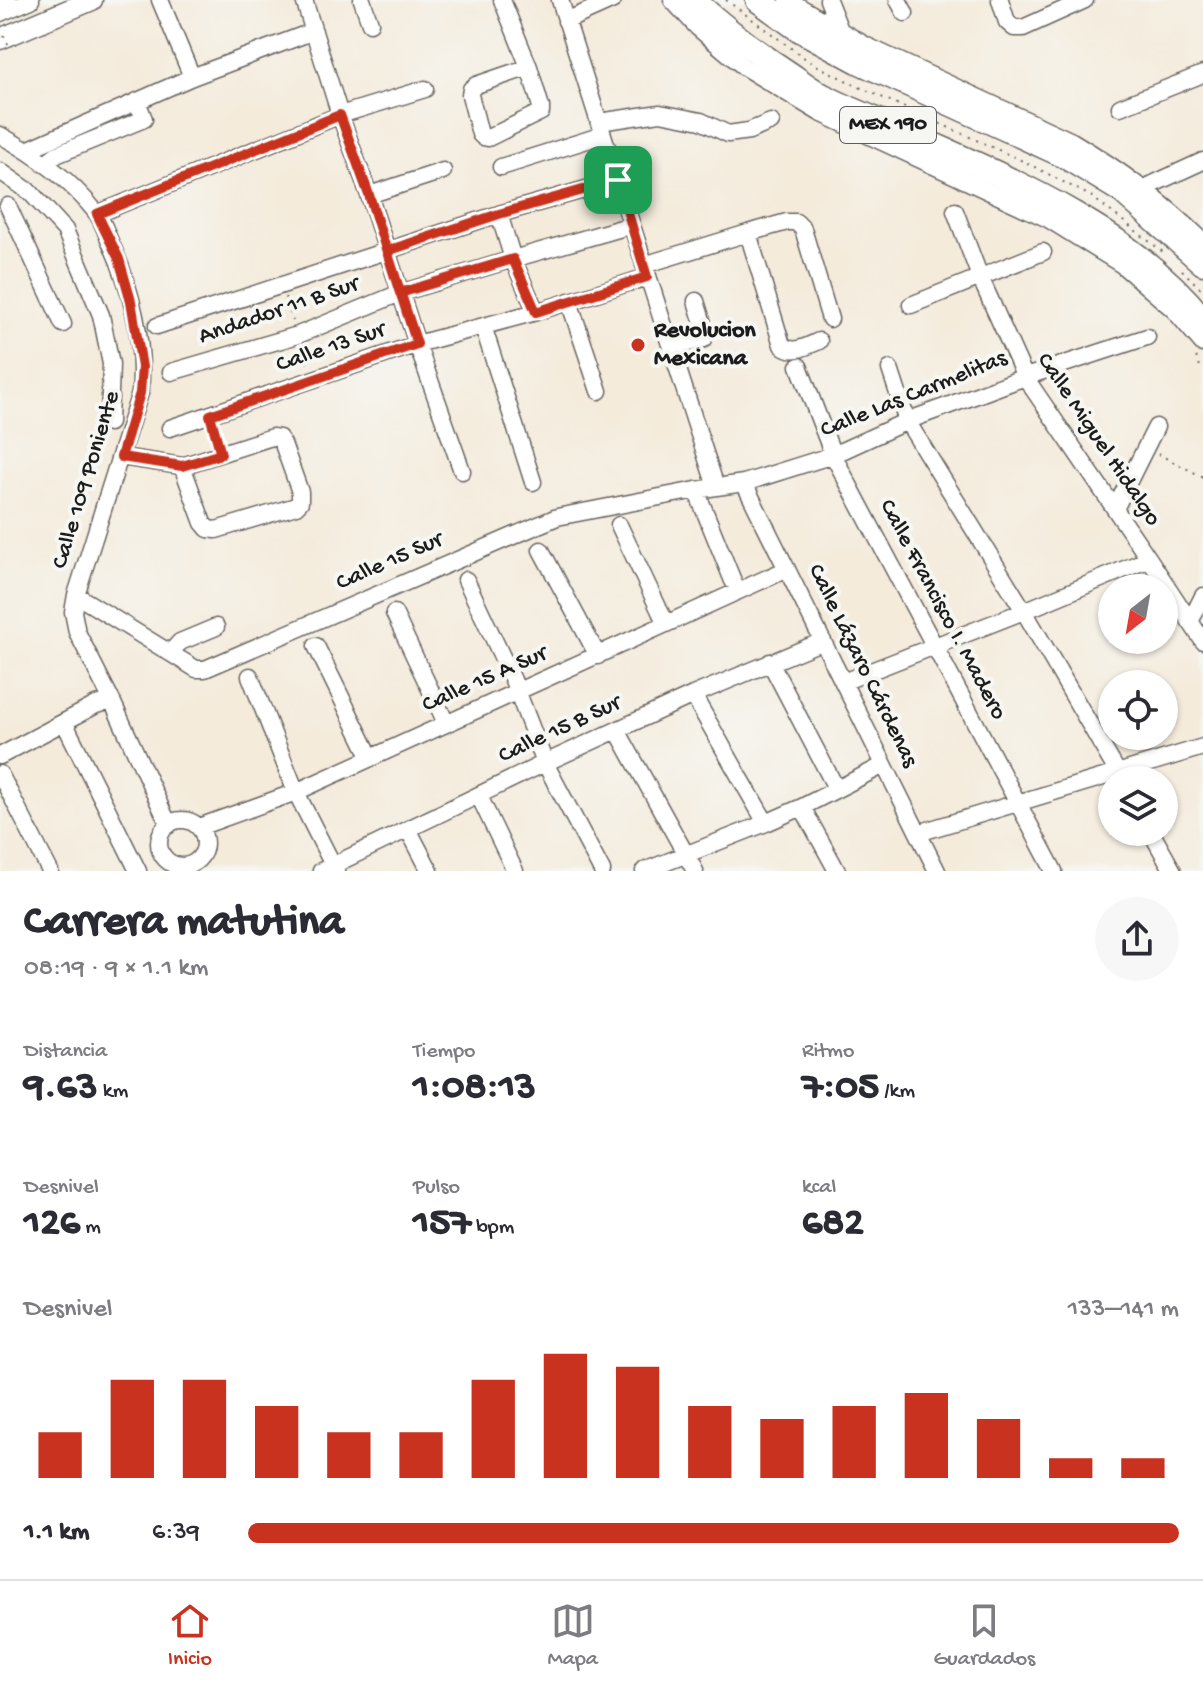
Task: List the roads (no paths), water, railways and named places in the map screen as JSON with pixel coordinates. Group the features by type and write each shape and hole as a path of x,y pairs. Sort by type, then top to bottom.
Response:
{"highway":[{"name":"MEX 190","path":"693,0 764,58 823,96 1029,190 1097,228 1156,271 1203,320"},
{"name":"MEX 190","path":"758,0 797,28 860,62 1063,155 1133,191 1203,263"}],"main road":[{"path":"4,23 92,0"}],"street":[{"path":"4,23 31,0"},
{"path":"4,23 77,0"},
{"path":"160,0 192,77"},
{"path":"304,0 340,115 462,471"},
{"path":"362,0 370,23"},
{"path":"502,0 529,67 541,112 488,138 483,137 470,95 471,89 529,67"},
{"path":"560,0 716,487"},
{"path":"566,21 613,0"},
{"path":"672,0 698,28 744,67 820,113 1048,219 1122,265 1174,310 1200,352"},
{"path":"788,0 865,45 1072,141 1111,165 1133,191 1203,241"},
{"path":"1000,0 1007,22 1014,28 1023,28 1085,0"},
{"path":"828,1 840,30"},
{"path":"27,150 192,77 314,31"},
{"path":"1120,107 1203,74"},
{"path":"97,214 340,115 425,89"},
{"path":"44,164 56,155 144,119 137,101"},
{"path":"501,167 601,128 660,113 701,121 728,134 749,131 771,122"},
{"name":"Calle 109 Poniente","path":"0,135 27,150 67,182 97,214 119,259 127,287 142,367 140,393 73,612 77,632 169,825"},
{"path":"1133,191 1203,161"},
{"path":"0,171 30,192 65,230 101,315 111,364 109,423"},
{"path":"369,195 443,171"},
{"path":"157,326 499,214 618,180"},
{"path":"0,225 4,220 4,200"},
{"path":"4,200 63,324"},
{"name":"Calle Miguel Hidalgo","path":"955,211 980,277 1025,377 1203,641"},
{"path":"499,214 513,259 536,312"},
{"name":"Calle 13 Sur","path":"170,428 417,344 569,301 748,233 787,222 796,222 803,229 830,319"},
{"name":"Andador 11 B Sur","path":"171,372 298,335 400,293 632,225"},
{"path":"748,233 782,345 795,350 819,341"},
{"path":"911,305 1043,252"},
{"path":"569,301 599,391"},
{"path":"671,348 704,339 705,330 696,301"},
{"path":"483,326 533,482"},
{"name":"Calle Las Carmelitas","path":"744,483 833,455 907,421 1025,377 1147,337"},
{"name":"Calle Francisco I. Madero","path":"799,366 833,455 1054,871"},
{"path":"890,369 907,421 1024,611 1114,766"},
{"path":"1115,509 1156,427"},
{"path":"121,457 182,466 272,437 279,438 300,492 300,502 296,506 216,530 208,529 182,466"},
{"name":"Calle 15 Sur","path":"76,595 196,669 205,669 557,517 744,483"},
{"name":"Calle Lázaro Cárdenas","path":"744,483 937,871"},
{"path":"696,490 733,581"},
{"path":"619,525 666,624"},
{"path":"541,550 598,656"},
{"path":"843,682 1149,559"},
{"name":"Calle 15 A Sur","path":"199,827 296,792 787,569"},
{"path":"466,580 518,691 545,763 602,871"},
{"path":"1190,622 1203,596"},
{"path":"394,613 446,723"},
{"path":"170,653 180,642 216,627"},
{"name":"Calle 15 B Sur","path":"330,869 545,763 693,695 823,641"},
{"path":"316,646 371,758"},
{"path":"770,662 836,788"},
{"path":"250,676 330,869"},
{"path":"693,695 766,823"},
{"path":"0,756 96,705 112,701"},
{"path":"64,722 136,870 163,854"},
{"path":"617,730 695,871"},
{"path":"1149,766 1203,747"},
{"path":"644,871 766,823 884,765"},
{"path":"0,774 50,871"},
{"path":"918,833 1017,802 1098,782"},
{"path":"479,796 515,871"},
{"path":"802,807 837,871"},
{"path":"181,820 199,827 205,842 197,867 174,864 163,854 159,842 169,825 181,820"},
{"path":"408,829 430,871"},
{"path":"1159,846 1173,871"}],"place":[{"name":"Revolucion Mexicana","path":"638,345"}]}
